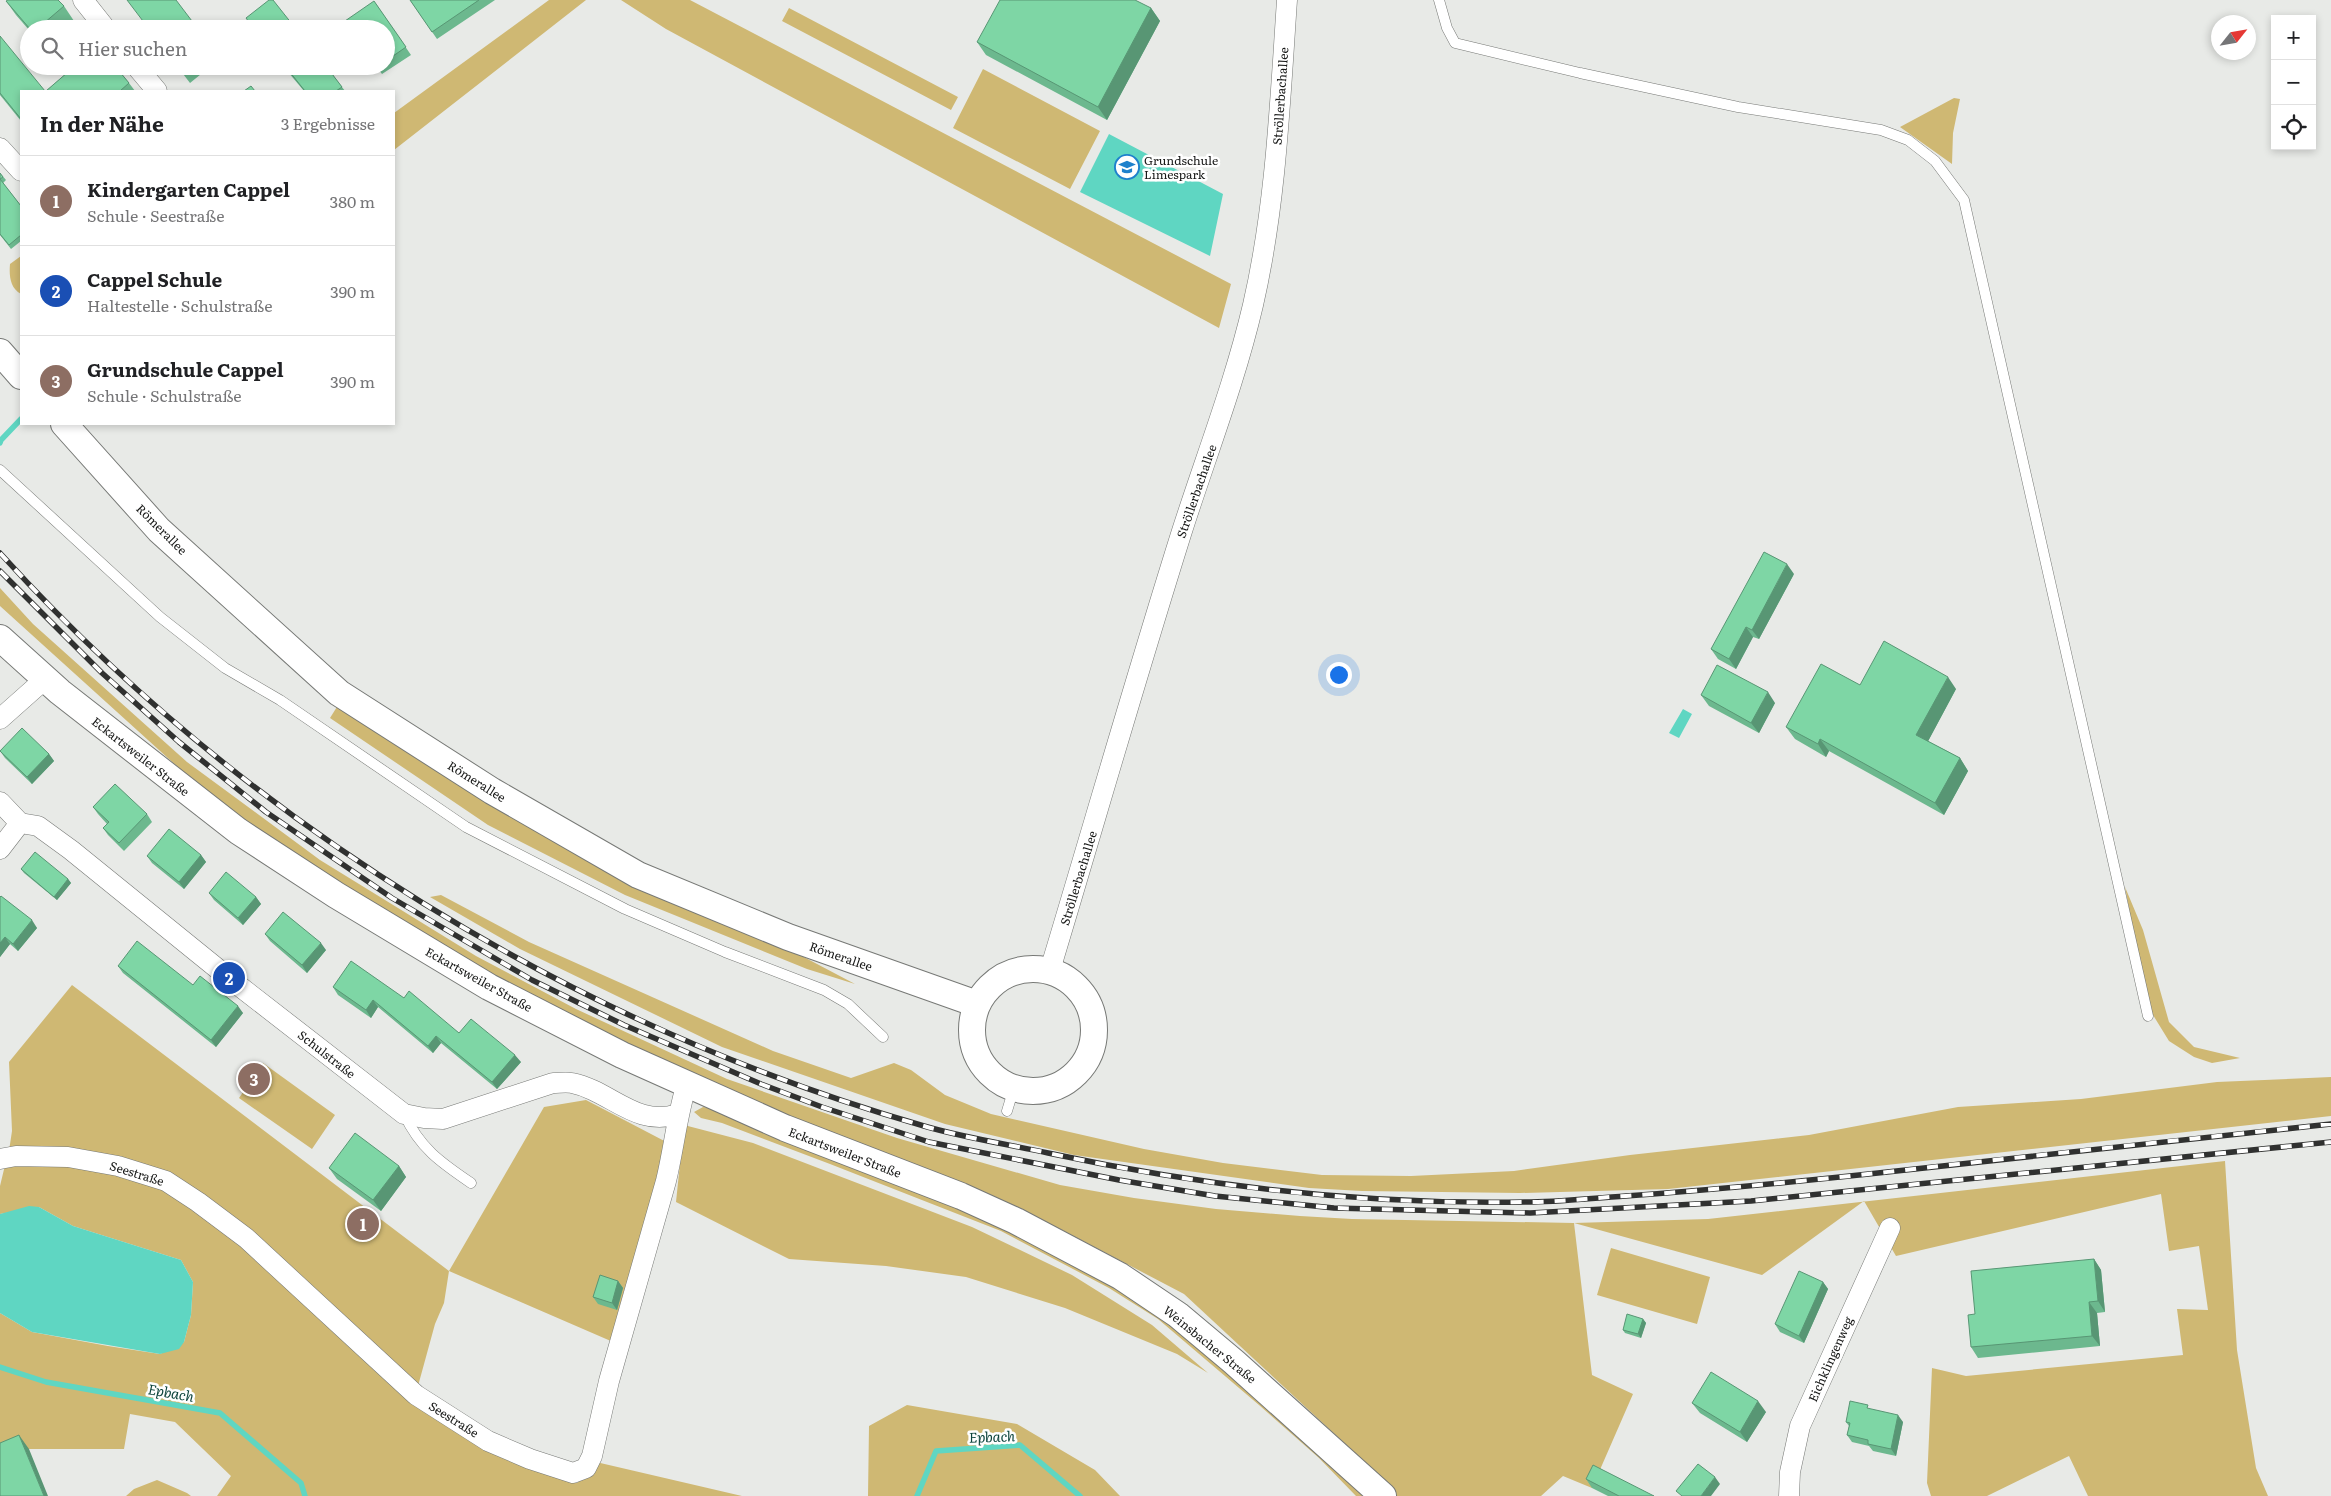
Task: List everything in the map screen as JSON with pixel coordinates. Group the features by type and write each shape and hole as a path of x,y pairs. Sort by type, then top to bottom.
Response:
{"street":[{"path":"83,0 99,20"},
{"name":"Ströllerbachallee","path":"1050,970 1183,530 1227,399 1253,304 1268,220 1275,164 1287,0"},
{"path":"144,75 156,90"},
{"path":"0,148 20,170"},
{"path":"0,352 20,375"},
{"name":"Römerallee","path":"65,425 159,530 339,693 484,786 638,875 788,937 977,1004"},
{"name":"Eckartsweiler Straße","path":"0,638 45,679 238,831 336,895 489,987 622,1055 785,1128 962,1196 1016,1221"},
{"path":"0,719 45,679"},
{"path":"0,802 20,823 0,849"},
{"name":"Schulstraße","path":"20,823 38,826 71,850 229,978 404,1114 443,1119 553,1083 562,1082 571,1082 589,1088 642,1116 664,1118 678,1114"},
{"path":"1038,968 1050,970 1077,986 1089,1003 1094,1023 1093,1043 1086,1062 1072,1078 1060,1084 1011,1099 982,1064 973,1045 972,1024 977,1004 987,988 1002,976 1019,969 1038,968"},
{"name":"Seestraße","path":"0,1158 16,1156 68,1157 118,1166 166,1181 246,1238 416,1395 488,1441 530,1459 573,1473 586,1468 592,1456 609,1381 666,1181 674,1148 678,1114 687,1083"},
{"name":"Weinsbacher Straße","path":"1016,1221 1120,1276 1178,1315 1234,1362 1383,1496"},
{"name":"Eichklingenweg","path":"1789,1496 1790,1472 1800,1426 1890,1228"}],"lane":[{"path":"1439,0 1447,28 1455,42 1580,73 1738,107 1890,133 1908,140 1935,161 1964,200 2148,1016"},
{"path":"0,470 160,617 225,668 280,700 466,827 625,909 725,952 824,990 848,1004 883,1037"},
{"path":"404,1114 421,1144 440,1162 471,1183"}],"shaded area":[{"path":"549,0 586,0 395,149 395,112"},
{"path":"621,0 690,0 1231,284 1219,328 666,29"},
{"path":"789,8 958,97 951,110 782,21"},
{"path":"983,69 1100,131 1070,189 953,128"},
{"path":"1954,98 1960,99 1953,133 1952,164 1900,127"},
{"path":"1109,134 1223,194 1210,256 1080,192"},
{"path":"20,257 20,293 12,285 10,264"},
{"path":"0,588 33,624 187,762 320,860 476,956 576,1009 727,1079 897,1138 1060,1185 1134,1198 1216,1209 1352,1219 1574,1223 1592,1375 1633,1394 1592,1488 1563,1476 1541,1496 1395,1496 1384,1480 1184,1294 1060,1229 731,1097 467,962 318,872 212,798 0,606"},
{"path":"340,702 760,934 855,984 807,969 625,895 488,825 330,718"},
{"path":"1683,709 1692,714 1679,738 1669,733"},
{"path":"2125,887 2143,930 2169,1022 2194,1047 2240,1058 2212,1063 2194,1057 2169,1041 2153,1015 2141,974"},
{"path":"441,895 529,942 773,1051 851,1078 894,1063 911,1070 945,1095 991,1114 1144,1149 1223,1163 1322,1175 1411,1176 1514,1171 1630,1155 1809,1135 1958,1107 2081,1099 2217,1082 2331,1077 2331,1116 1668,1189 1520,1193 1362,1191 1309,1188 1074,1155 945,1124 722,1047 520,949 430,897"},
{"path":"72,985 449,1271 444,1303 435,1324 418,1386 167,1178 9,1151 12,1131 9,1062"},
{"path":"263,1063 335,1115 312,1149 239,1098"},
{"path":"586,1100 672,1145 620,1345 449,1271 544,1107"},
{"path":"703,1107 724,1110 981,1211 1156,1308 1370,1496 1356,1496 1319,1458 1158,1319 1109,1288 1001,1231 722,1123 701,1118 694,1112"},
{"path":"684,1125 753,1143 972,1227 1072,1275 1152,1325 1208,1373 1177,1354 1065,1308 966,1277 886,1266 789,1259 676,1202"},
{"path":"6,1161 68,1161 164,1185 502,1455 577,1483 596,1462 742,1496 217,1496 231,1476 175,1422 130,1414 124,1449 29,1449 0,1461 0,1313 32,1332 160,1354 184,1342 191,1315 193,1282 181,1260 73,1226 39,1207 0,1214 0,1186"},
{"path":"2225,1161 2237,1350 2256,1468 2268,1496 2088,1496 2069,1456 1987,1496 1931,1496 1927,1483 1932,1368 1966,1376 2183,1355 2177,1309 2208,1310 2199,1246 2169,1251 2161,1194 1896,1256 1864,1201"},
{"path":"1863,1202 1762,1275 1574,1223 1708,1219"},
{"path":"29,1206 39,1207 73,1226 181,1260 193,1282 191,1315 184,1342 179,1349 160,1354 32,1332 0,1313 0,1214"},
{"path":"1611,1248 1710,1277 1697,1324 1597,1295"},
{"path":"907,1405 1017,1424 1095,1470 1120,1496 868,1496 869,1426"},
{"path":"157,1480 191,1496 126,1496 134,1489"}],"building":[{"path":"58,0 64,6 48,20 22,20 6,1"},
{"path":"127,0 176,0 191,20 142,20"},
{"path":"269,0 273,0 289,20 247,20 246,18"},
{"path":"410,0 479,0 432,32"},
{"path":"1000,0 1135,0 1151,8 1098,107 977,42"},
{"path":"374,1 387,20 346,20"},
{"path":"395,31 406,47 395,55"},
{"path":"0,36 20,60 20,75 32,75 44,90 20,90 20,118 0,93"},
{"path":"65,75 122,75 129,83 121,90 47,90"},
{"path":"292,75 333,75 342,87 338,90 304,90"},
{"path":"251,86 254,90 245,90"},
{"path":"0,179 20,205 20,236 9,245 0,234"},
{"path":"1764,552 1787,564 1752,630 1746,627 1729,659 1711,649"},
{"path":"1884,641 1948,677 1916,735 1960,758 1935,803 1820,739 1818,744 1786,727 1821,664 1860,685"},
{"path":"1717,665 1768,692 1751,723 1701,695"},
{"path":"22,728 49,754 27,777 0,751"},
{"path":"115,784 147,814 119,843 103,828 109,822 93,807"},
{"path":"169,829 201,855 179,882 147,856"},
{"path":"35,852 68,879 54,897 21,869"},
{"path":"226,872 256,897 238,918 209,893"},
{"path":"1,896 32,920 13,944 5,937 0,943"},
{"path":"283,912 321,943 302,965 265,934"},
{"path":"137,941 193,985 200,976 238,1006 211,1040 118,966"},
{"path":"351,961 404,998 409,991 459,1033 471,1019 515,1055 492,1082 436,1036 428,1046 373,1000 366,1010 333,987"},
{"path":"355,1133 399,1166 373,1200 329,1168"},
{"path":"2094,1259 2098,1301 2089,1302 2092,1336 1971,1347 1968,1315 1975,1314 1971,1271"},
{"path":"1799,1271 1823,1282 1799,1336 1775,1324"},
{"path":"600,1275 618,1281 612,1303 593,1297"},
{"path":"1627,1314 1643,1319 1638,1334 1623,1330"},
{"path":"1711,1372 1758,1401 1740,1432 1692,1403"},
{"path":"1850,1401 1868,1405 1867,1408 1898,1415 1891,1449 1868,1444 1868,1440 1847,1435 1850,1423 1846,1422"},
{"path":"19,1435 44,1496 0,1496 0,1443"},
{"path":"1698,1464 1715,1477 1701,1496 1682,1496 1676,1491"},
{"path":"1593,1465 1654,1496 1619,1496 1586,1479"}],"waterway":[{"path":"0,443 20,420"},
{"name":"Epbach","path":"0,1367 46,1382 220,1413 301,1483 305,1496"},
{"name":"Epbach","path":"917,1496 936,1451 1020,1445 1080,1496"}],"railway":[{"path":"0,553 95,651 198,742 308,826 423,903 543,972 667,1032 794,1084 939,1130 1107,1165 1226,1184 1344,1197 1464,1202 1525,1202 1563,1201 1784,1183 2331,1124"},
{"path":"0,571 102,673 179,742 266,812 392,898 532,980 624,1025 761,1084 822,1107 929,1142 1119,1180 1215,1196 1334,1208 1530,1213 1751,1201 2331,1142"}],"place":[{"name":"Grundschule Limespark","path":"1127,167"},
{"name":"Cappel Schule","path":"229,978"},
{"name":"Grundschule Cappel","path":"254,1079"},
{"name":"Kindergarten Cappel","path":"363,1224"}]}
